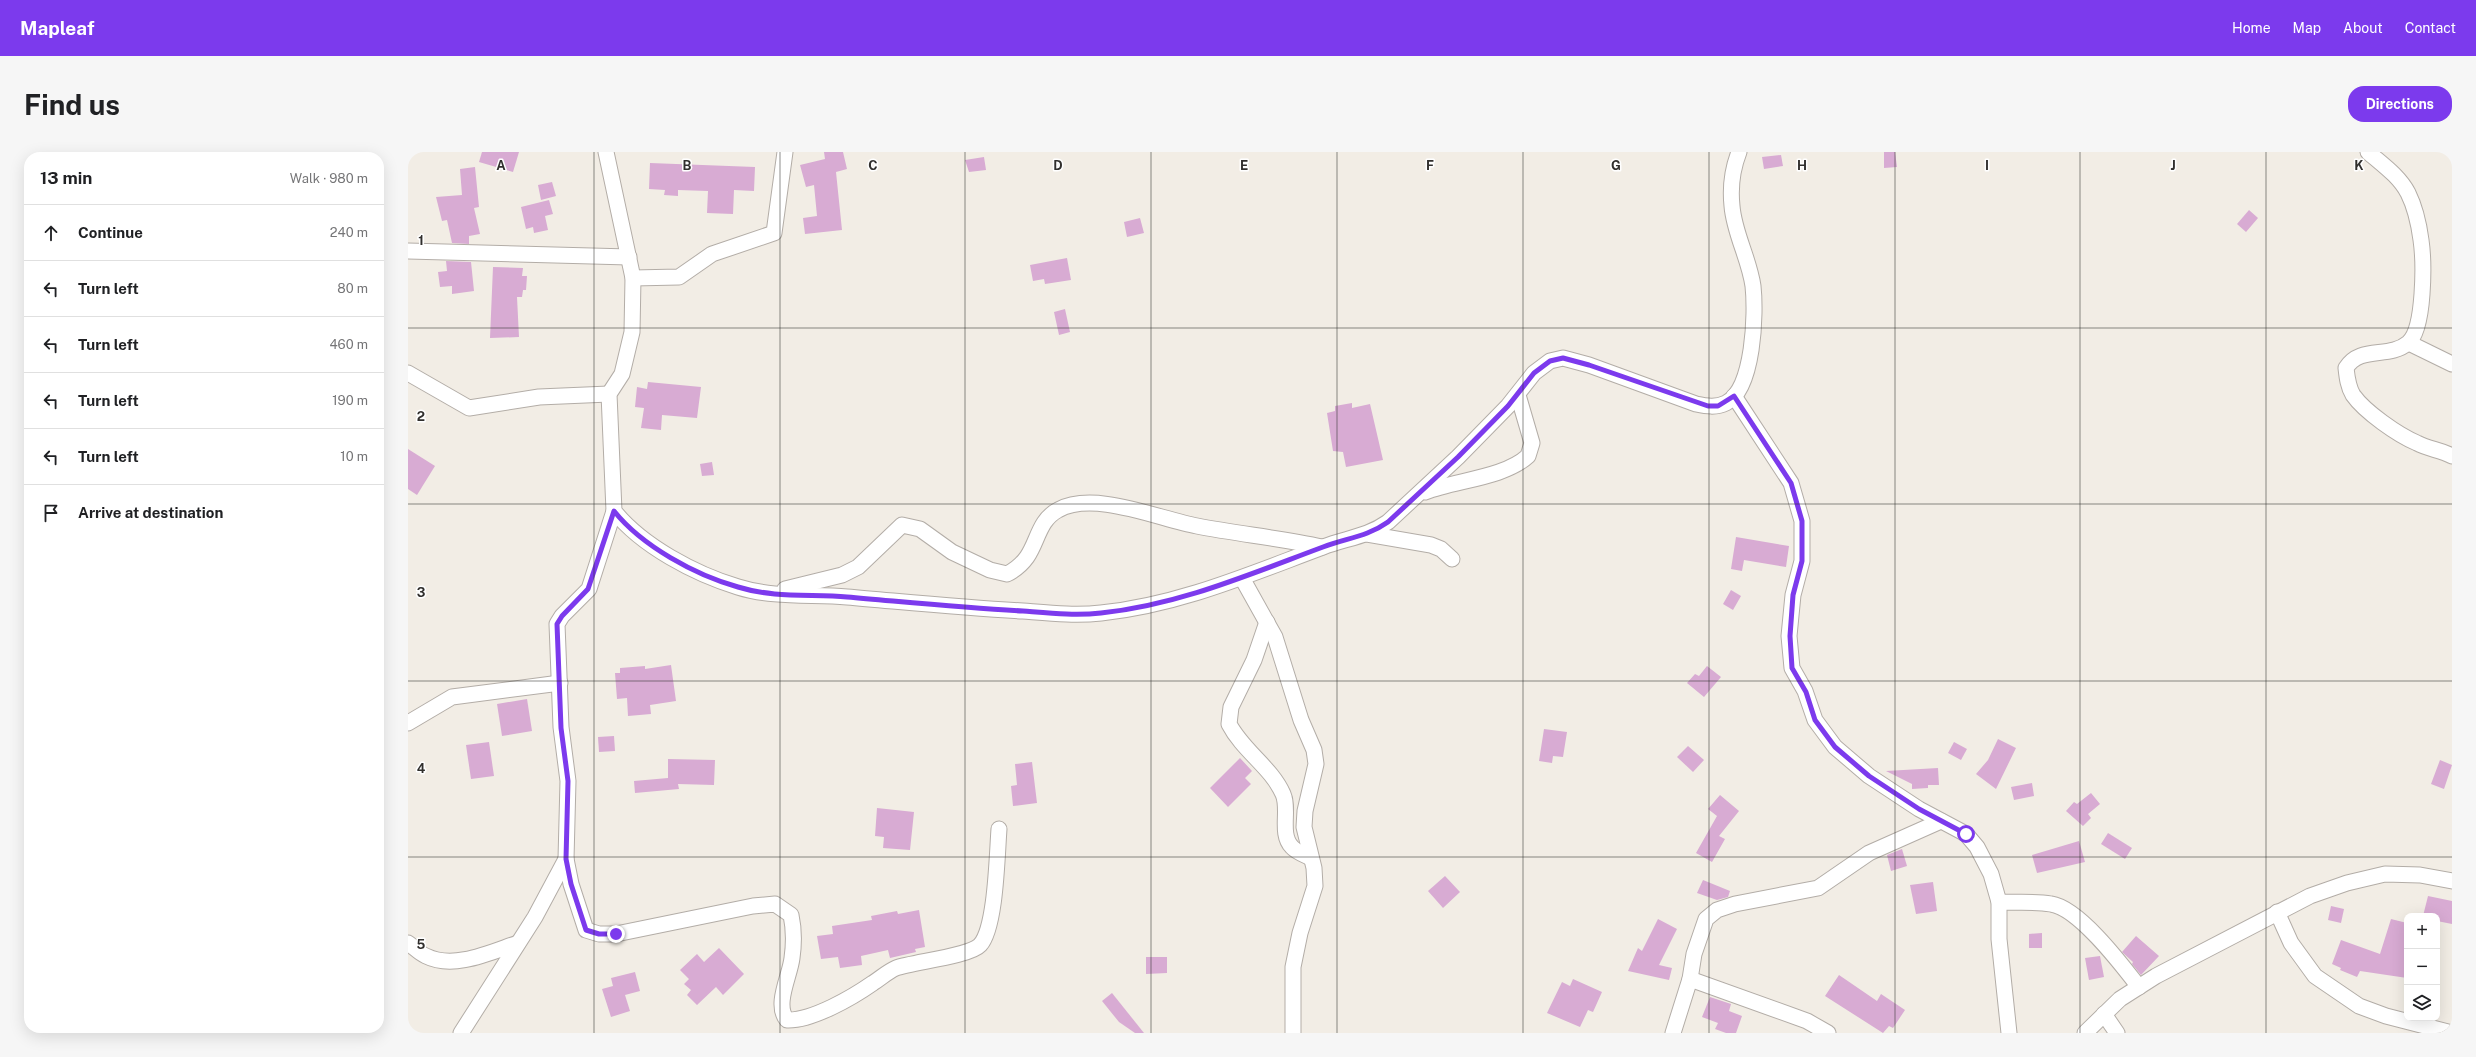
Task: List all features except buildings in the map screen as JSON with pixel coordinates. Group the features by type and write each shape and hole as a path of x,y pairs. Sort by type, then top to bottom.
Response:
{"street":[{"path":"606,152 633,278 632,332 622,374 609,394 614,511 588,589 562,616 557,624 561,728 568,781 566,859 571,884 586,930 599,934 616,934 753,906 775,904 784,908 791,915 793,926 793,956 782,1004 782,1014 787,1020 796,1020 836,1005 873,983 887,972 904,965 968,951 980,946 985,937 990,919 999,829"},
{"path":"633,278 679,277 712,254 774,233 785,152"},
{"path":"614,511 626,526 683,565 737,587 766,594 825,595 988,610 1091,614 1183,598 1242,578 1322,547 1367,534 1388,522 1458,457 1518,395 1534,373 1550,361 1563,358 1589,365 1696,404 1718,406 1734,396 1748,368 1754,313 1752,285 1732,208 1730,190 1734,165 1739,152"},
{"path":"2368,152 2395,175 2408,193 2417,218 2422,241 2421,296 2416,332 2409,343 2401,348 2360,355 2353,358 2346,368 2349,387 2353,395 2370,412 2403,436 2417,444 2452,456"},
{"path":"408,250 629,257"},
{"path":"2409,343 2452,364"},
{"path":"408,373 469,408 539,397 609,394"},
{"path":"1416,495 1443,484 1505,469 1528,456 1532,443 1518,395"},
{"path":"1734,396 1791,483 1802,521 1802,561 1793,595 1790,636 1792,668 1806,692 1815,720 1835,747 1869,776 1941,821 1966,834 1977,846 1991,874 1999,902 1999,939 2008,1033"},
{"path":"766,594 842,575 858,567 902,525 920,529 952,552 990,570 1007,574 1017,568 1028,556 1037,535 1050,515 1062,508 1077,504 1112,506 1199,527 1278,538 1322,547"},
{"path":"1367,534 1431,545 1441,549 1452,559"},
{"path":"1242,578 1268,622 1314,750 1316,764 1305,811 1304,827 1315,886 1300,933 1293,966 1293,1033"},
{"path":"1268,622 1254,660 1231,708 1229,724 1244,747 1279,785 1287,802 1287,838 1292,847 1311,858"},
{"path":"408,723 452,697 560,683"},
{"path":"1673,1033 1690,980 1694,954 1706,919 1717,910 1735,904 1818,888 1869,853 1941,821"},
{"path":"461,1033 535,917 566,859"},
{"path":"2085,1033 2120,999 2200,952 2277,912 2347,883 2385,874 2420,875 2452,881"},
{"path":"1999,902 2053,904 2063,908 2105,944 2139,987"},
{"path":"2277,912 2291,943 2315,976 2359,1006 2386,1016 2452,1033"},
{"path":"408,943 426,956 443,961 462,959 518,943"},
{"path":"1690,980 1807,1021 1828,1033"},
{"path":"2104,1014 2117,1033"}],"route":[{"path":"616,934 599,934 586,930 571,884 566,859 568,781 561,728 557,624 562,616 588,589 614,511 626,526 683,565 737,587 766,594 825,595 988,610 1049,613 1104,613 1183,598 1242,578 1325,546 1358,538 1375,531 1388,522 1458,457 1518,395 1534,373 1550,361 1563,358 1589,365 1696,404 1718,406 1727,402 1734,396 1791,483 1802,521 1802,561 1793,595 1790,636 1792,668 1806,692 1815,720 1835,747 1869,776 1919,809 1966,834"}]}
